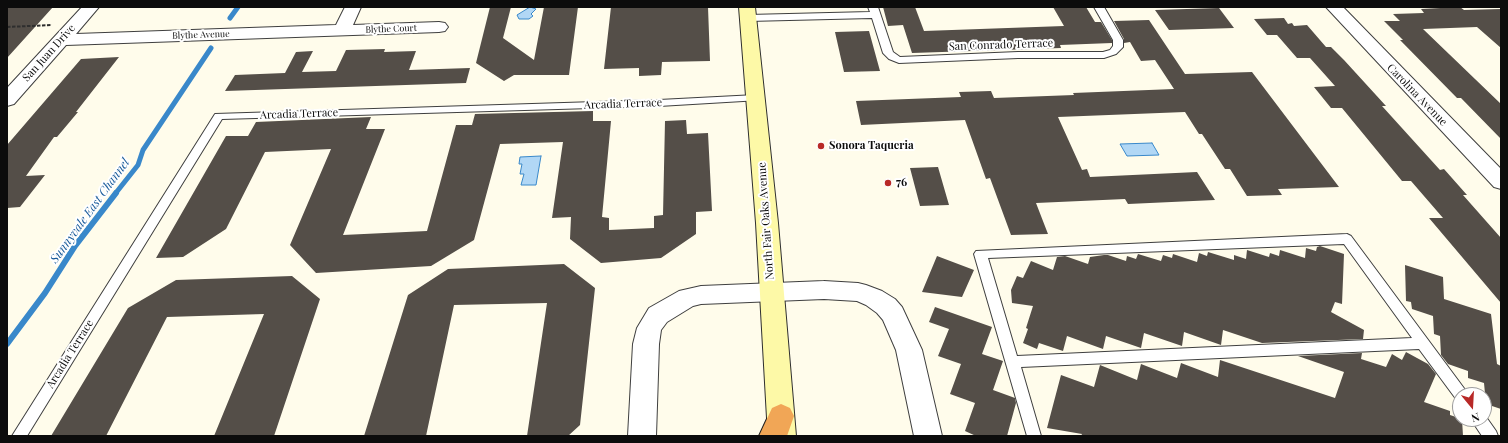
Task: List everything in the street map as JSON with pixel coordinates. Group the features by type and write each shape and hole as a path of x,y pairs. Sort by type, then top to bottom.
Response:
{"main road":[{"name":"North Fair Oaks Avenue","path":"748,13 771,291 779,429"}],"street":[{"name":"San Juan Drive","path":"7,100 60,33 91,7"},
{"path":"342,31 353,7"},
{"name":"Carolina Avenue","path":"1334,7 1501,182"},
{"name":"Blythe Court","path":"342,31 439,27"},
{"name":"Blythe Avenue","path":"60,33 342,31"},
{"path":"642,436 646,344 650,328 658,315 688,298 700,295 771,291 844,290 858,292 874,298 886,306 893,314 909,350 928,436"}],"lane":[{"name":"San Conrado Terrace","path":"874,11 888,53 892,57 900,60 1104,55 1113,52 1118,47 1118,40 1099,7"},
{"path":"748,13 874,11"},
{"name":"Arcadia Terrace","path":"18,436 219,116 651,103 756,98"},
{"path":"1034,436 980,254 1346,239 1455,387"},
{"path":"1012,362 1423,343"},
{"path":"1485,427 1491,436"}],"path":[{"path":"7,27 60,33"}],"water":[{"path":"530,7 536,9 531,14 533,16 529,19 519,19 517,15"},
{"path":"1152,143 1159,155 1127,156 1120,144"},
{"path":"541,156 536,185 521,185 524,174 520,174 522,164 519,164 520,157"}],"building":[{"path":"53,7 7,58 7,8"},
{"path":"490,7 511,7 503,38 534,60 544,7 578,7 569,75 514,75 504,81 476,63"},
{"path":"611,7 708,7 710,61 662,62 661,75 639,76 639,68 604,69"},
{"path":"883,7 915,7 924,31 1064,26 1053,7 1086,7 1095,22 1101,22 1112,40 1112,43 1060,45 1061,48 912,53 903,25 888,26"},
{"path":"1460,7 1464,10 1501,9 1501,48 1477,27 1423,29 1501,104 1501,139 1461,98 1457,98 1400,40 1403,40 1384,21 1400,21 1393,14 1424,13 1421,9"},
{"path":"1219,8 1234,28 1169,30 1155,10"},
{"path":"1284,18 1288,24 1292,23 1294,26 1307,25 1326,47 1331,47 1344,60 1386,106 1382,106 1440,170 1444,169 1467,195 1463,195 1501,238 1501,303 1429,218 1443,218 1411,181 1402,181 1342,108 1331,108 1314,87 1335,86 1310,58 1297,58 1277,35 1267,35 1254,19"},
{"path":"1149,20 1185,74 1252,72 1339,187 1278,189 1282,195 1247,196 1230,169 1225,169 1202,134 1199,134 1185,112 1058,117 1082,170 1087,169 1090,177 1197,172 1215,200 1128,204 1125,199 1036,203 1048,234 1011,235 990,178 986,179 965,120 861,125 856,101 961,97 959,92 991,91 994,98 1174,89 1155,60 1141,61 1130,42 1124,43 1124,39 1114,21"},
{"path":"869,31 880,71 844,72 835,32"},
{"path":"385,49 384,52 416,51 409,70 470,68 466,83 225,91 235,75 285,73 296,52 313,51 302,72 336,71 346,50"},
{"path":"119,57 76,112 78,112 57,137 54,137 26,176 45,175 20,207 7,208 7,145 81,59"},
{"path":"593,111 593,121 611,121 602,217 609,218 609,230 654,228 654,216 663,215 665,121 686,120 687,134 708,133 712,211 696,212 696,234 661,258 601,263 570,239 571,217 552,218 563,142 500,144 474,240 431,266 316,273 290,245 331,149 265,152 226,229 183,257 156,258 226,136 248,136 256,122 371,117 366,129 385,129 343,235 427,231 456,125 472,125 475,114"},
{"path":"938,167 949,205 920,206 910,168"},
{"path":"1320,246 1344,254 1342,304 1335,302 1331,312 1364,330 1363,339 1262,343 1223,330 1221,345 1184,332 1182,346 1144,333 1141,348 1106,336 1103,349 1067,336 1063,351 1039,343 1037,349 1023,343 1033,306 1012,303 1011,290 1017,276 1023,278 1031,261 1053,270 1057,257 1065,256 1088,264 1090,257 1104,255 1126,261 1127,256 1136,259 1138,254 1161,261 1163,255 1172,258 1173,254 1197,262 1199,253 1207,256 1208,252 1234,260 1234,255 1246,259 1247,250 1269,257 1270,253 1279,256 1280,250 1305,258 1306,248 1316,251 1317,247"},
{"path":"937,256 974,270 962,297 922,292"},
{"path":"564,264 595,288 580,425 568,436 527,436 547,303 454,305 426,436 364,436 408,295 448,269"},
{"path":"1405,265 1443,277 1444,299 1491,314 1497,364 1501,366 1501,409 1492,406 1492,387 1484,387 1484,383 1468,378 1468,371 1448,364 1441,355 1440,336 1434,334 1433,316 1412,309 1411,302 1406,301"},
{"path":"292,276 320,299 274,436 214,436 264,314 167,317 106,436 51,436 128,308 176,280"},
{"path":"935,307 992,327 982,354 1003,361 993,390 1015,398 1016,403 1007,436 976,436 965,431 975,403 950,394 961,364 938,356 949,329 929,322"},
{"path":"1406,352 1428,364 1436,374 1424,402 1450,411 1450,415 1452,416 1452,427 1462,427 1463,436 1081,436 1082,434 1047,428 1061,375 1094,387 1100,365 1137,380 1141,364 1177,378 1181,363 1218,377 1220,360 1335,398 1344,372 1298,356 1362,353 1361,359 1386,367 1392,354 1402,360"}],"waterway":[{"name":"Sunnyvale East Channel","path":"230,18 238,7"},
{"name":"Sunnyvale East Channel","path":"115,194 138,165 143,150 211,48"},
{"name":"Sunnyvale East Channel","path":"7,344 45,293 75,246 116,193"}],"place":[{"name":"Sonora Taqueria","path":"821,146"},
{"name":"76","path":"888,183"}]}
